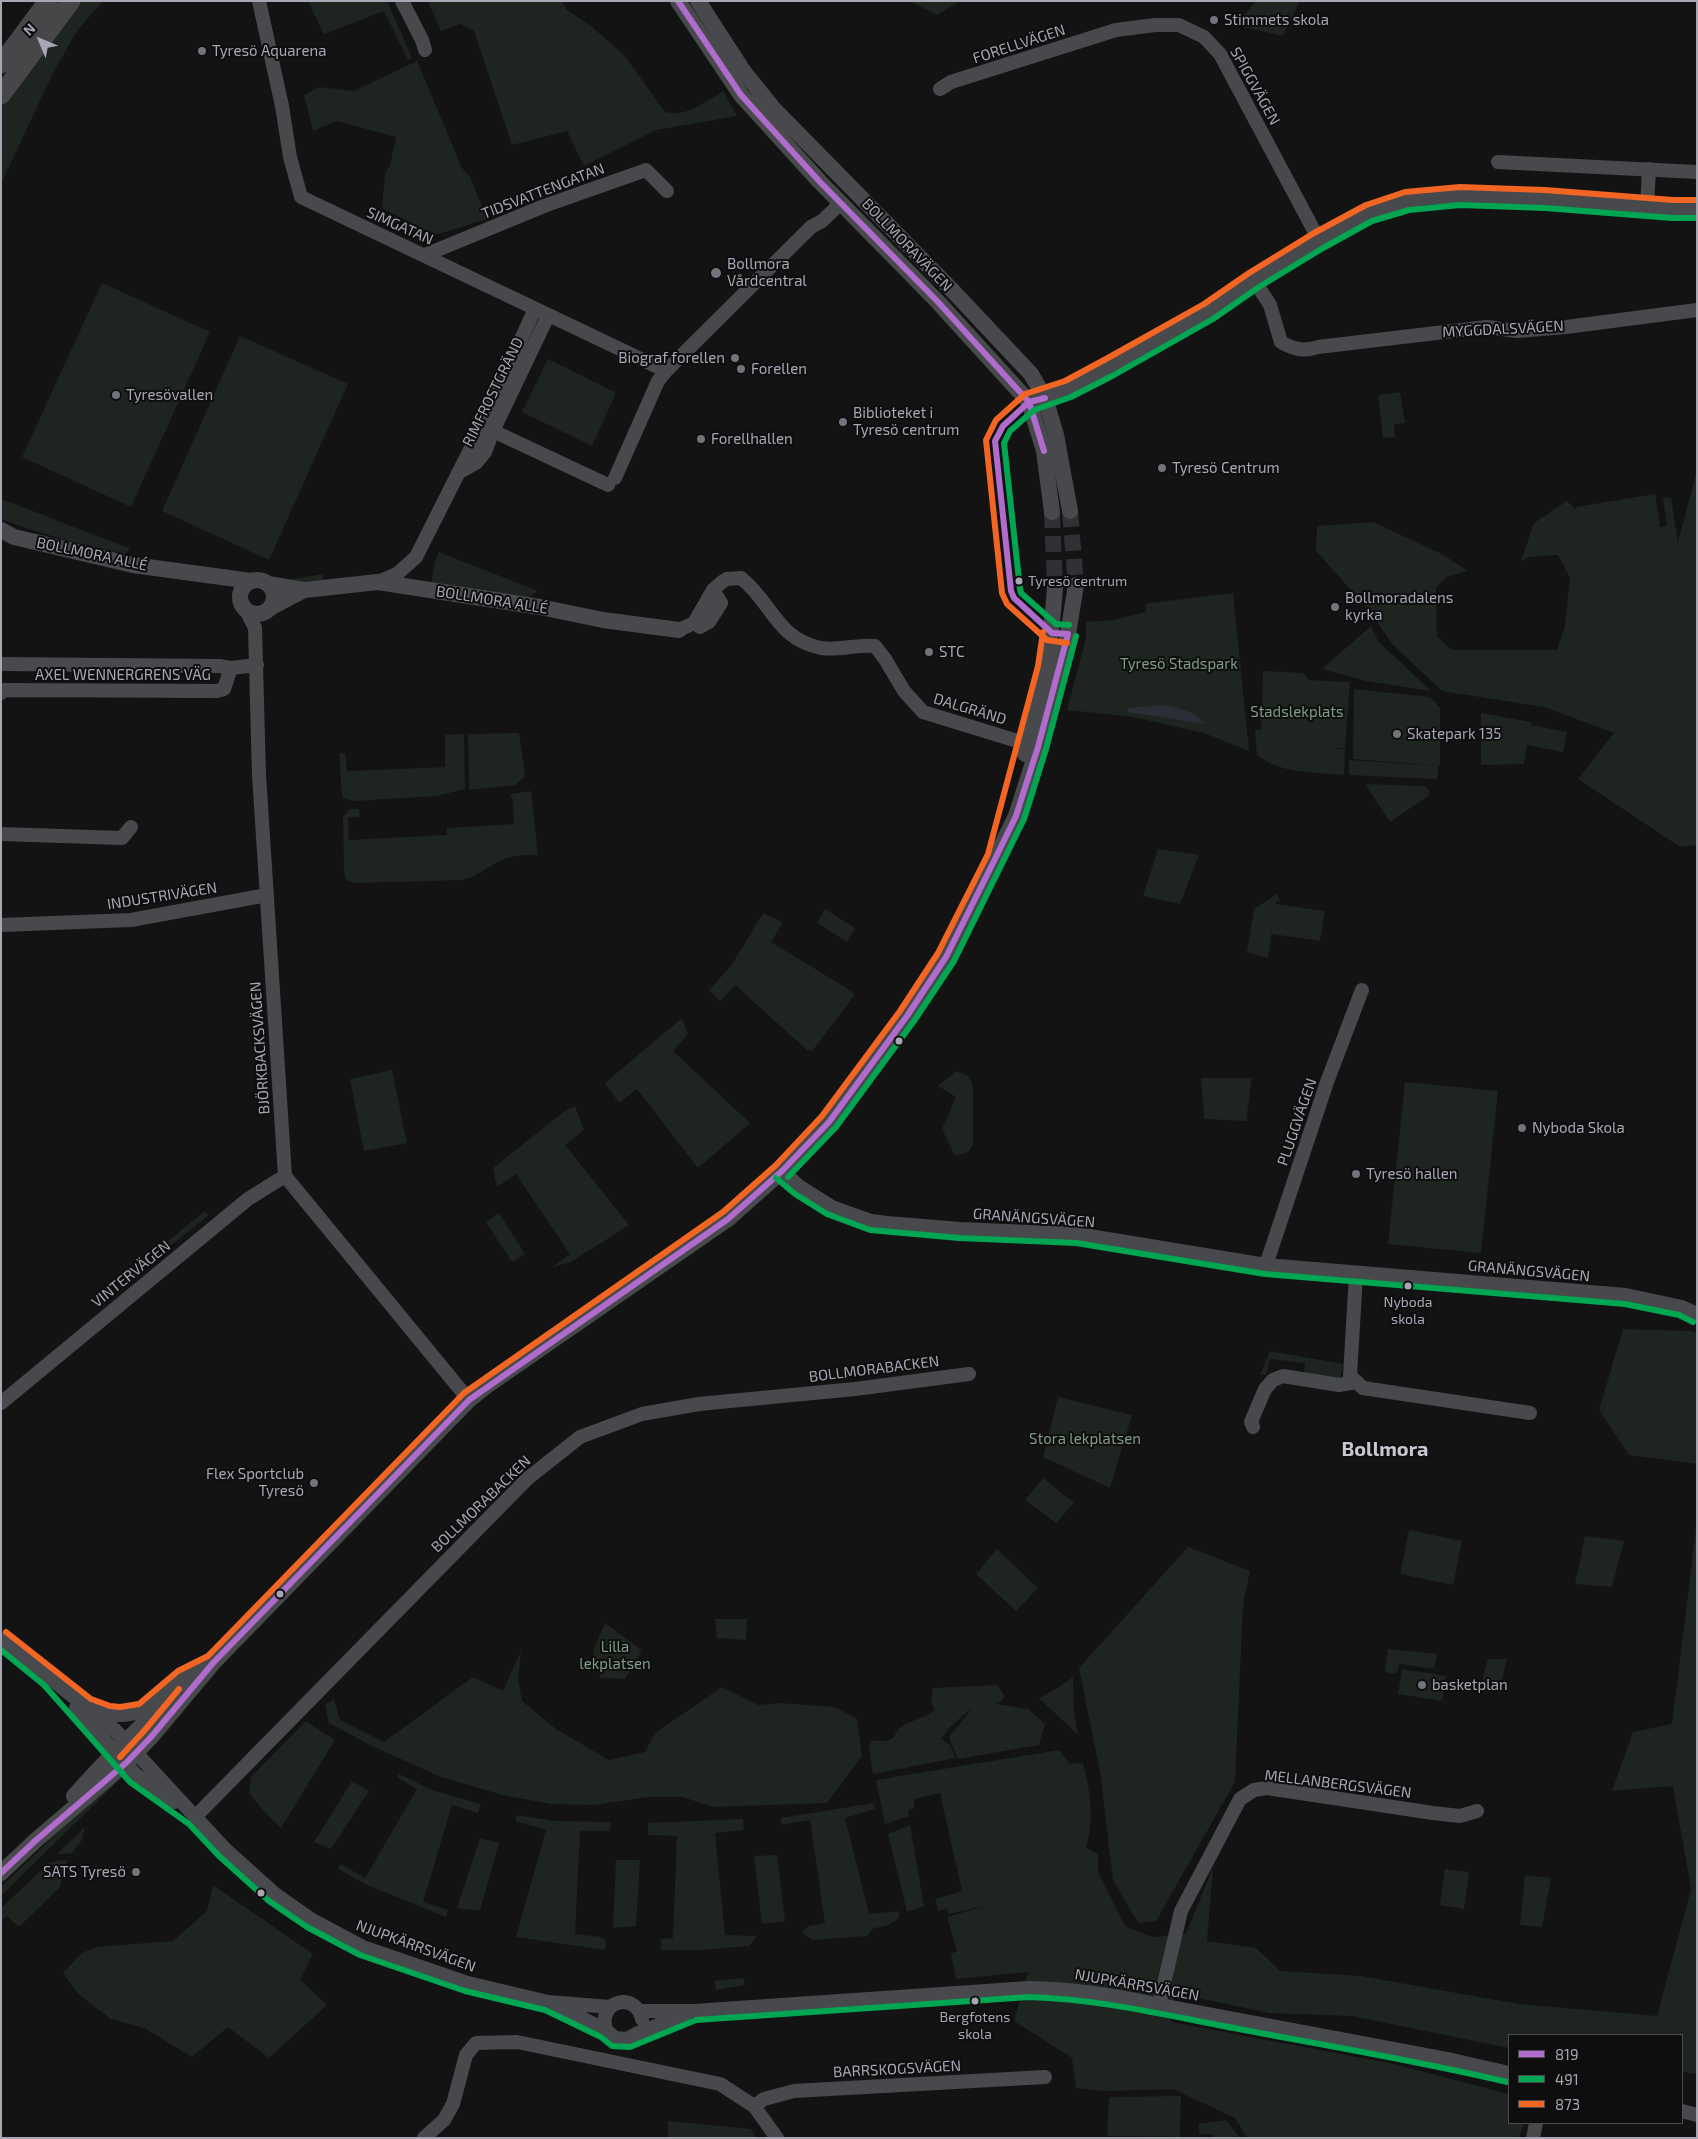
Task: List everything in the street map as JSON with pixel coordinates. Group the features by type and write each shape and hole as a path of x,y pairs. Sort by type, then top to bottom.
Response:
{"main road":[{"path":"1,64 48,1"},
{"path":"1,95 71,1"}],"street":[{"name":"SIMGATAN","path":"259,1 282,106 290,157 301,197 666,371"},
{"path":"402,1 422,40 425,50"},
{"name":"BOLLMORAVÄGEN","path":"678,1 740,95 841,203 938,302 1029,402 1044,451 1052,512"},
{"name":"BOLLMORAVÄGEN","path":"698,1 744,72 772,108 854,190 1031,374 1046,398 1056,435 1070,511"},
{"name":"SPIGGVÄGEN","path":"1110,32 1155,25 1179,25 1204,37 1212,44 1220,54 1319,240"},
{"name":"FORELLVÄGEN","path":"940,89 951,82 1110,32"},
{"path":"1498,162 1697,172"},
{"name":"TIDSVATTENGATAN","path":"425,255 544,206 646,170 667,191"},
{"path":"1647,207 1649,170"},
{"path":"493,431 612,482 658,381 666,371 811,227 822,221 854,190"},
{"path":"1029,402 1046,398 1076,385 1209,311 1254,280 1319,240 1369,213 1407,200 1496,196 1697,209"},
{"name":"MYGGDALSVÄGEN","path":"1254,280 1270,305 1281,342 1296,349 1310,350 1318,347 1448,331 1487,327 1517,331 1697,310"},
{"name":"RIMFROSTGRÄND","path":"378,582 397,574 416,557 458,473 535,309"},
{"name":"RIMFROSTGRÄND","path":"458,473 476,463 485,452 493,431 548,316"},
{"name":"BOLLMORA ALLÉ","path":"1,530 14,537 133,565 214,577 251,581 260,580 268,584 304,590 378,582 540,607 603,620 686,626"},
{"path":"214,577 254,612"},
{"name":"DALGRÄND","path":"686,626 713,590 727,579 741,578 749,584 786,632 803,642 822,648 860,645 875,646 904,691 923,712 1033,745"},
{"path":"251,581 241,591 254,612"},
{"path":"254,612 274,594 268,584"},
{"path":"1,1873 125,1752 146,1720 213,1662 469,1400 728,1219 782,1171 829,1122 907,1016 946,956 996,857 1006,815 1033,745 1068,634 1076,585"},
{"path":"1033,745 1052,633 1055,587"},
{"name":"BOLLMORA ALLÉ","path":"254,612 304,590"},
{"name":"BJÖRKBACKSVÄGEN","path":"254,612 259,775 285,1176"},
{"name":"AXEL WENNERGRENS VÄG","path":"1,664 219,666 232,668 257,664"},
{"name":"AXEL WENNERGRENS VÄG","path":"1,693 4,690 217,691 224,689 232,668"},
{"path":"1,834 122,838 131,827"},
{"name":"INDUSTRIVÄGEN","path":"1,925 131,920 267,895"},
{"name":"PLUGGVÄGEN","path":"1266,1266 1327,1082 1362,990"},
{"name":"GRANÄNGSVÄGEN","path":"782,1171 800,1187 832,1207 871,1221 960,1229 1077,1234 1266,1266 1626,1295 1682,1307 1697,1314"},
{"path":"285,1176 469,1400"},
{"name":"VINTERVÄGEN","path":"1,1403 248,1199 285,1176"},
{"path":"1356,1274 1350,1376 1363,1388 1530,1413"},
{"name":"BOLLMORABACKEN","path":"194,1817 527,1479 580,1437 642,1414 699,1404 854,1389 969,1374"},
{"path":"1253,1427 1251,1422 1265,1389 1273,1380 1283,1376 1339,1385 1356,1382"},
{"name":"NJUPKÄRRSVÄGEN","path":"1,1638 87,1707 125,1752 136,1775 194,1817 225,1849 275,1894 312,1920 363,1947 468,1983 548,2002 610,2006 616,2003 627,2002 639,2011 694,2011 1030,1988 1066,1989 1117,1995 1159,2005 1452,2060 1508,2073"},
{"path":"87,1707 108,1715 120,1716 142,1712 183,1678 213,1662"},
{"name":"NJUPKÄRRSVÄGEN","path":"50,1679 125,1752"},
{"name":"MELLANBERGSVÄGEN","path":"1159,2005 1181,1911 1240,1799 1254,1790 1267,1788 1460,1816 1477,1811"},
{"name":"NJUPKÄRRSVÄGEN","path":"548,2002 621,2040 694,2011"},
{"path":"610,2006 604,2018 617,2062"},
{"path":"617,2062 642,2021 639,2011"},
{"path":"424,2138 444,2120 453,2104 466,2055 476,2042 517,2042 720,2084 754,2106 777,2138"},
{"name":"BARRSKOGSVÄGEN","path":"754,2106 764,2099 794,2091 1044,2077"},
{"path":"1683,2111 1697,2115"},
{"path":"1534,2138 1536,2124"}],"green space":[{"path":"81,1 103,1 77,31 53,73 1,184 1,108"},
{"path":"308,1 387,1 412,58 408,60 384,11 324,34"},
{"path":"428,1 562,1 566,9 592,27 624,55 665,112 673,113 689,110 703,104 723,91 737,116 656,130 584,166 567,131 512,145 474,31 460,24 441,31"},
{"path":"909,1 960,1 937,15"},
{"path":"1256,1 1300,1 1283,36 1235,25"},
{"path":"417,61 462,168 470,177 487,219 435,235 382,208 385,174 390,165 396,137 337,121 313,131 304,95 319,87 354,91"},
{"name":"Tyresövallen","path":"102,283 210,332 131,507 22,457"},
{"path":"240,336 348,384 269,560 162,511"},
{"path":"548,359 616,393 592,446 522,412"},
{"path":"1400,392 1405,423 1394,424 1395,437 1383,438 1378,395"},
{"path":"1697,470 1697,845 1680,847 1578,779 1614,733 1544,707 1442,691 1392,644 1369,610 1316,551 1317,526 1373,522 1442,554 1468,571 1446,577 1436,588 1437,636 1452,650 1557,650 1565,626 1570,578 1558,555 1530,557 1521,561 1534,523 1567,501 1576,510 1576,507 1655,494 1660,527 1667,526 1663,498 1671,497 1678,542"},
{"path":"1,499 130,548 126,554 110,551 16,525 1,519"},
{"path":"439,552 538,591 529,597 431,585 435,561"},
{"path":"323,574 323,580 299,582 288,580"},
{"name":"Tyresö Stadspark","path":"1233,593 1249,751 1204,733 1133,717 1067,710 1086,638 1086,622 1112,620 1146,612 1146,604 1151,603"},
{"path":"1371,626 1378,641 1431,691 1366,681 1322,669"},
{"name":"Stadslekplats","path":"1263,671 1304,673 1309,680 1350,682 1345,748 1330,748 1345,749 1344,775 1287,769 1276,766 1257,755 1255,733 1256,730 1261,730"},
{"name":"Skatepark 135","path":"1354,689 1430,697 1440,708 1440,766 1353,759"},
{"path":"1481,713 1531,722 1531,725 1567,732 1563,752 1527,745 1524,764 1481,765"},
{"path":"519,733 525,776 515,785 469,790 468,734"},
{"path":"464,734 465,789 437,796 355,801 345,799 342,796 339,754 345,753 347,771 445,767 445,735"},
{"path":"1349,760 1438,766 1438,777 1435,779 1349,775"},
{"path":"1365,784 1426,786 1429,791 1428,796 1390,822"},
{"path":"531,791 538,855 507,858 462,880 354,883 346,880 343,817 349,809 359,809 360,817 348,817 349,840 447,835 447,828 514,824 513,801 510,794"},
{"path":"1158,849 1199,855 1180,904 1143,896"},
{"path":"1277,894 1280,901 1276,901 1276,904 1325,911 1320,941 1272,934 1272,931 1268,958 1247,952 1254,909"},
{"path":"825,909 855,928 847,942 817,923"},
{"path":"763,913 783,922 771,942 853,992 854,996 812,1051 807,1050 735,985 720,1002 709,990 731,966"},
{"path":"682,1018 688,1034 673,1051 750,1123 698,1168 637,1089 619,1103 605,1083"},
{"path":"392,1070 407,1143 364,1151 350,1079"},
{"path":"956,1071 968,1076 973,1085 973,1145 968,1152 955,1156 942,1129 956,1097 938,1086"},
{"path":"1201,1078 1252,1078 1246,1121 1204,1119"},
{"path":"1405,1082 1498,1091 1481,1253 1388,1244"},
{"path":"575,1106 584,1130 565,1145 629,1225 571,1262 552,1267 570,1254 516,1174 497,1187 493,1168 566,1110"},
{"path":"205,1211 209,1215 172,1245 169,1245 168,1241"},
{"path":"499,1213 525,1254 512,1262 486,1222"},
{"path":"1623,1329 1691,1331 1697,1333 1697,1464 1629,1455 1599,1410"},
{"path":"1270,1351 1343,1364 1340,1380 1304,1374 1305,1363 1270,1359 1266,1375 1260,1375"},
{"name":"Stora lekplatsen","path":"1058,1397 1132,1415 1110,1488 1043,1457"},
{"path":"1043,1478 1074,1503 1056,1523 1025,1500"},
{"path":"1697,1521 1697,2074 1683,2072 1683,2034 1508,2034 1508,2048 1352,2016 1269,2013 1175,1993 1171,2022 1394,2064 1508,2094 1508,2124 1524,2124 1519,2138 1247,2138 1235,2118 1173,2089 1105,2091 1076,2088 1072,2058 1014,2021 1028,1972 956,1979 951,1954 957,1951 947,1917 985,1906 948,1914 947,1908 938,1911 935,1899 962,1891 940,1793 914,1799 914,1808 908,1811 909,1816 885,1824 876,1780 1059,1750 1070,1764 1083,1763 1088,1784 1091,1816 1086,1848 1098,1854 1098,1872 1126,1927 1153,1937 1186,1934 1213,1867 1207,1941 1256,1948 1280,1971 1361,1976 1519,2004 1657,2016 1691,1889 1673,1786 1612,1791 1633,1732 1672,1724"},
{"path":"1409,1530 1462,1541 1453,1585 1400,1574"},
{"path":"1585,1536 1624,1541 1612,1587 1575,1584"},
{"path":"1188,1547 1250,1571 1243,1605 1235,1782 1156,1921 1138,1923 1113,1880 1100,1772 1079,1668"},
{"path":"997,1549 1038,1588 1016,1611 976,1574"},
{"path":"715,1619 747,1619 746,1640 717,1638"},
{"name":"Lilla lekplatsen","path":"605,1623 642,1650 625,1679 600,1678 593,1650"},
{"path":"1388,1649 1437,1654 1434,1669 1400,1664 1396,1674 1385,1672"},
{"path":"521,1651 518,1680 522,1701 556,1729 609,1760 645,1752 655,1733 722,1687 758,1705 780,1703 835,1707 857,1719 862,1756 827,1803 713,1807 683,1797 648,1797 594,1805 552,1804 506,1796 441,1777 372,1746 329,1723 325,1704 334,1699 340,1720 384,1742 473,1677 503,1691"},
{"path":"1488,1659 1507,1659 1499,1691 1479,1692"},
{"name":"basketplan","path":"1402,1669 1446,1676 1442,1701 1398,1694"},
{"path":"1073,1677 1074,1709 1078,1735 1039,1698"},
{"path":"998,1685 1004,1696 1002,1701 996,1704 1028,1709 1045,1724 1039,1745 958,1759 949,1737 971,1710 948,1729 941,1739 950,1745 956,1758 873,1774 869,1751 871,1740 887,1741 894,1737 901,1727 935,1710 931,1703 933,1688"},
{"path":"306,1721 335,1740 281,1828 249,1793 251,1777"},
{"path":"399,1774 432,1790 481,1804 478,1813 452,1805 423,1902 448,1910 446,1917 367,1885 338,1869 341,1864 365,1878 417,1789 397,1777"},
{"path":"111,1781 115,1784 1,1896 1,1887"},
{"path":"352,1781 369,1791 331,1849 314,1842"},
{"path":"873,1803 875,1809 845,1818 869,1914 899,1911 899,1918 887,1926 874,1928 867,1936 813,1940 802,1933 808,1926 825,1923 810,1820 781,1825 781,1818"},
{"path":"517,1815 555,1821 611,1822 610,1831 580,1831 575,1934 601,1937 606,1941 605,1950 516,1937 546,1830 515,1821"},
{"path":"743,1819 744,1830 715,1833 725,1935 757,1936 749,1946 701,1950 661,1950 661,1939 673,1938 677,1836 648,1835 648,1823"},
{"path":"910,1825 924,1906 907,1912 888,1834"},
{"path":"85,1827 82,1840 72,1853 56,1855"},
{"path":"480,1838 499,1843 480,1911 457,1908"},
{"path":"777,1855 785,1921 762,1924 754,1856"},
{"path":"60,1860 68,1861 63,1867 60,1887 19,1927 7,1916 1,1921 1,1908 49,1863"},
{"path":"616,1860 640,1860 636,1926 613,1928"},
{"path":"1445,1869 1469,1872 1464,1909 1440,1905"},
{"path":"1525,1875 1551,1878 1542,1927 1520,1925"},
{"path":"213,1885 313,1954 300,1979 327,2005 269,2058 228,2027 192,2057 144,2028 111,2019 78,1994 63,1973 82,1953 96,1947 173,1941 207,1911"},
{"path":"743,1978 745,1985 716,1990 714,1981"},
{"path":"1181,2096 1180,2137 1107,2136 1109,2097"},
{"path":"1226,2120 1240,2138 1213,2138 1213,2134 1199,2134 1199,2124"},
{"path":"668,2121 751,2129 756,2138 668,2138"}],"shaded area":[{"path":"1161,705 1191,713 1205,724 1127,712 1128,708"}],"tunnel":[{"path":"1070,511 1076,585"},
{"path":"1052,512 1055,587"}],"transit line":[{"name":"819","path":"678,1 741,95 820,182 938,302 1029,402 1044,451"},
{"name":"873","path":"1067,643 1047,640 1007,604 1002,593 986,440 996,420 1025,394 1065,381 1204,304 1249,273 1314,233 1366,205 1405,192 1460,187 1545,190 1673,200 1697,200"},
{"name":"491","path":"1069,625 1056,624 1021,593 1020,589 1004,443 1010,431 1034,410 1071,397 1114,375 1213,319 1259,287 1372,221 1409,210 1460,205 1545,208 1672,218 1697,218"},
{"name":"819","path":"1045,398 1029,402 1003,426 995,441 1011,591 1014,598 1052,633 1068,634"},
{"name":"873","path":"6,1632 91,1699 110,1706 120,1707 139,1704 178,1671 208,1656 464,1393 723,1212 776,1165 822,1116 900,1011 938,953 988,854 1038,666 1043,632"},
{"name":"819","path":"1,1873 35,1841 126,1763 151,1737 213,1663 469,1400 728,1219 782,1171 829,1122 907,1016 946,957 996,857 1016,816 1038,747 1068,634"},
{"name":"491","path":"788,1177 836,1127 914,1021 954,961 1024,819 1046,749 1076,636"},
{"name":"491","path":"776,1178 795,1194 827,1214 870,1230 959,1238 1076,1243 1265,1274 1625,1304 1679,1315 1693,1322"},
{"name":"491","path":"1,1650 44,1685 130,1782 189,1824 219,1856 269,1901 307,1927 360,1955 465,1991 545,2010 601,2037 612,2046 630,2047 696,2020 1029,1997 1056,1998 1134,2009 1407,2060 1507,2082"},
{"name":"873","path":"120,1757 179,1689"}],"place":[{"name":"Stimmets skola","path":"1214,20"},
{"name":"Tyresö Aquarena","path":"202,51"},
{"name":"Bollmora Vårdcentral","path":"716,273"},
{"name":"Biograf forellen","path":"735,358"},
{"name":"Forellen","path":"741,369"},
{"name":"Tyresövallen","path":"116,395"},
{"name":"Biblioteket i Tyresö centrum","path":"843,422"},
{"name":"Forellhallen","path":"701,439"},
{"name":"Tyresö Centrum","path":"1162,468"},
{"name":"Tyresö centrum","path":"1019,581"},
{"name":"Bollmoradalens kyrka","path":"1335,607"},
{"name":"STC","path":"929,652"},
{"name":"Skatepark 135","path":"1397,734"},
{"name":"Nyboda Skola","path":"1522,1128"},
{"name":"Tyresö hallen","path":"1356,1174"},
{"name":"Nyboda skola","path":"1408,1286"},
{"name":"Flex Sportclub Tyresö","path":"314,1483"},
{"name":"basketplan","path":"1422,1685"},
{"name":"SATS Tyresö","path":"136,1872"},
{"name":"Bergfotens skola","path":"975,2001"}],"district":[{"name":"Bollmora","path":"1385,1449"}]}
